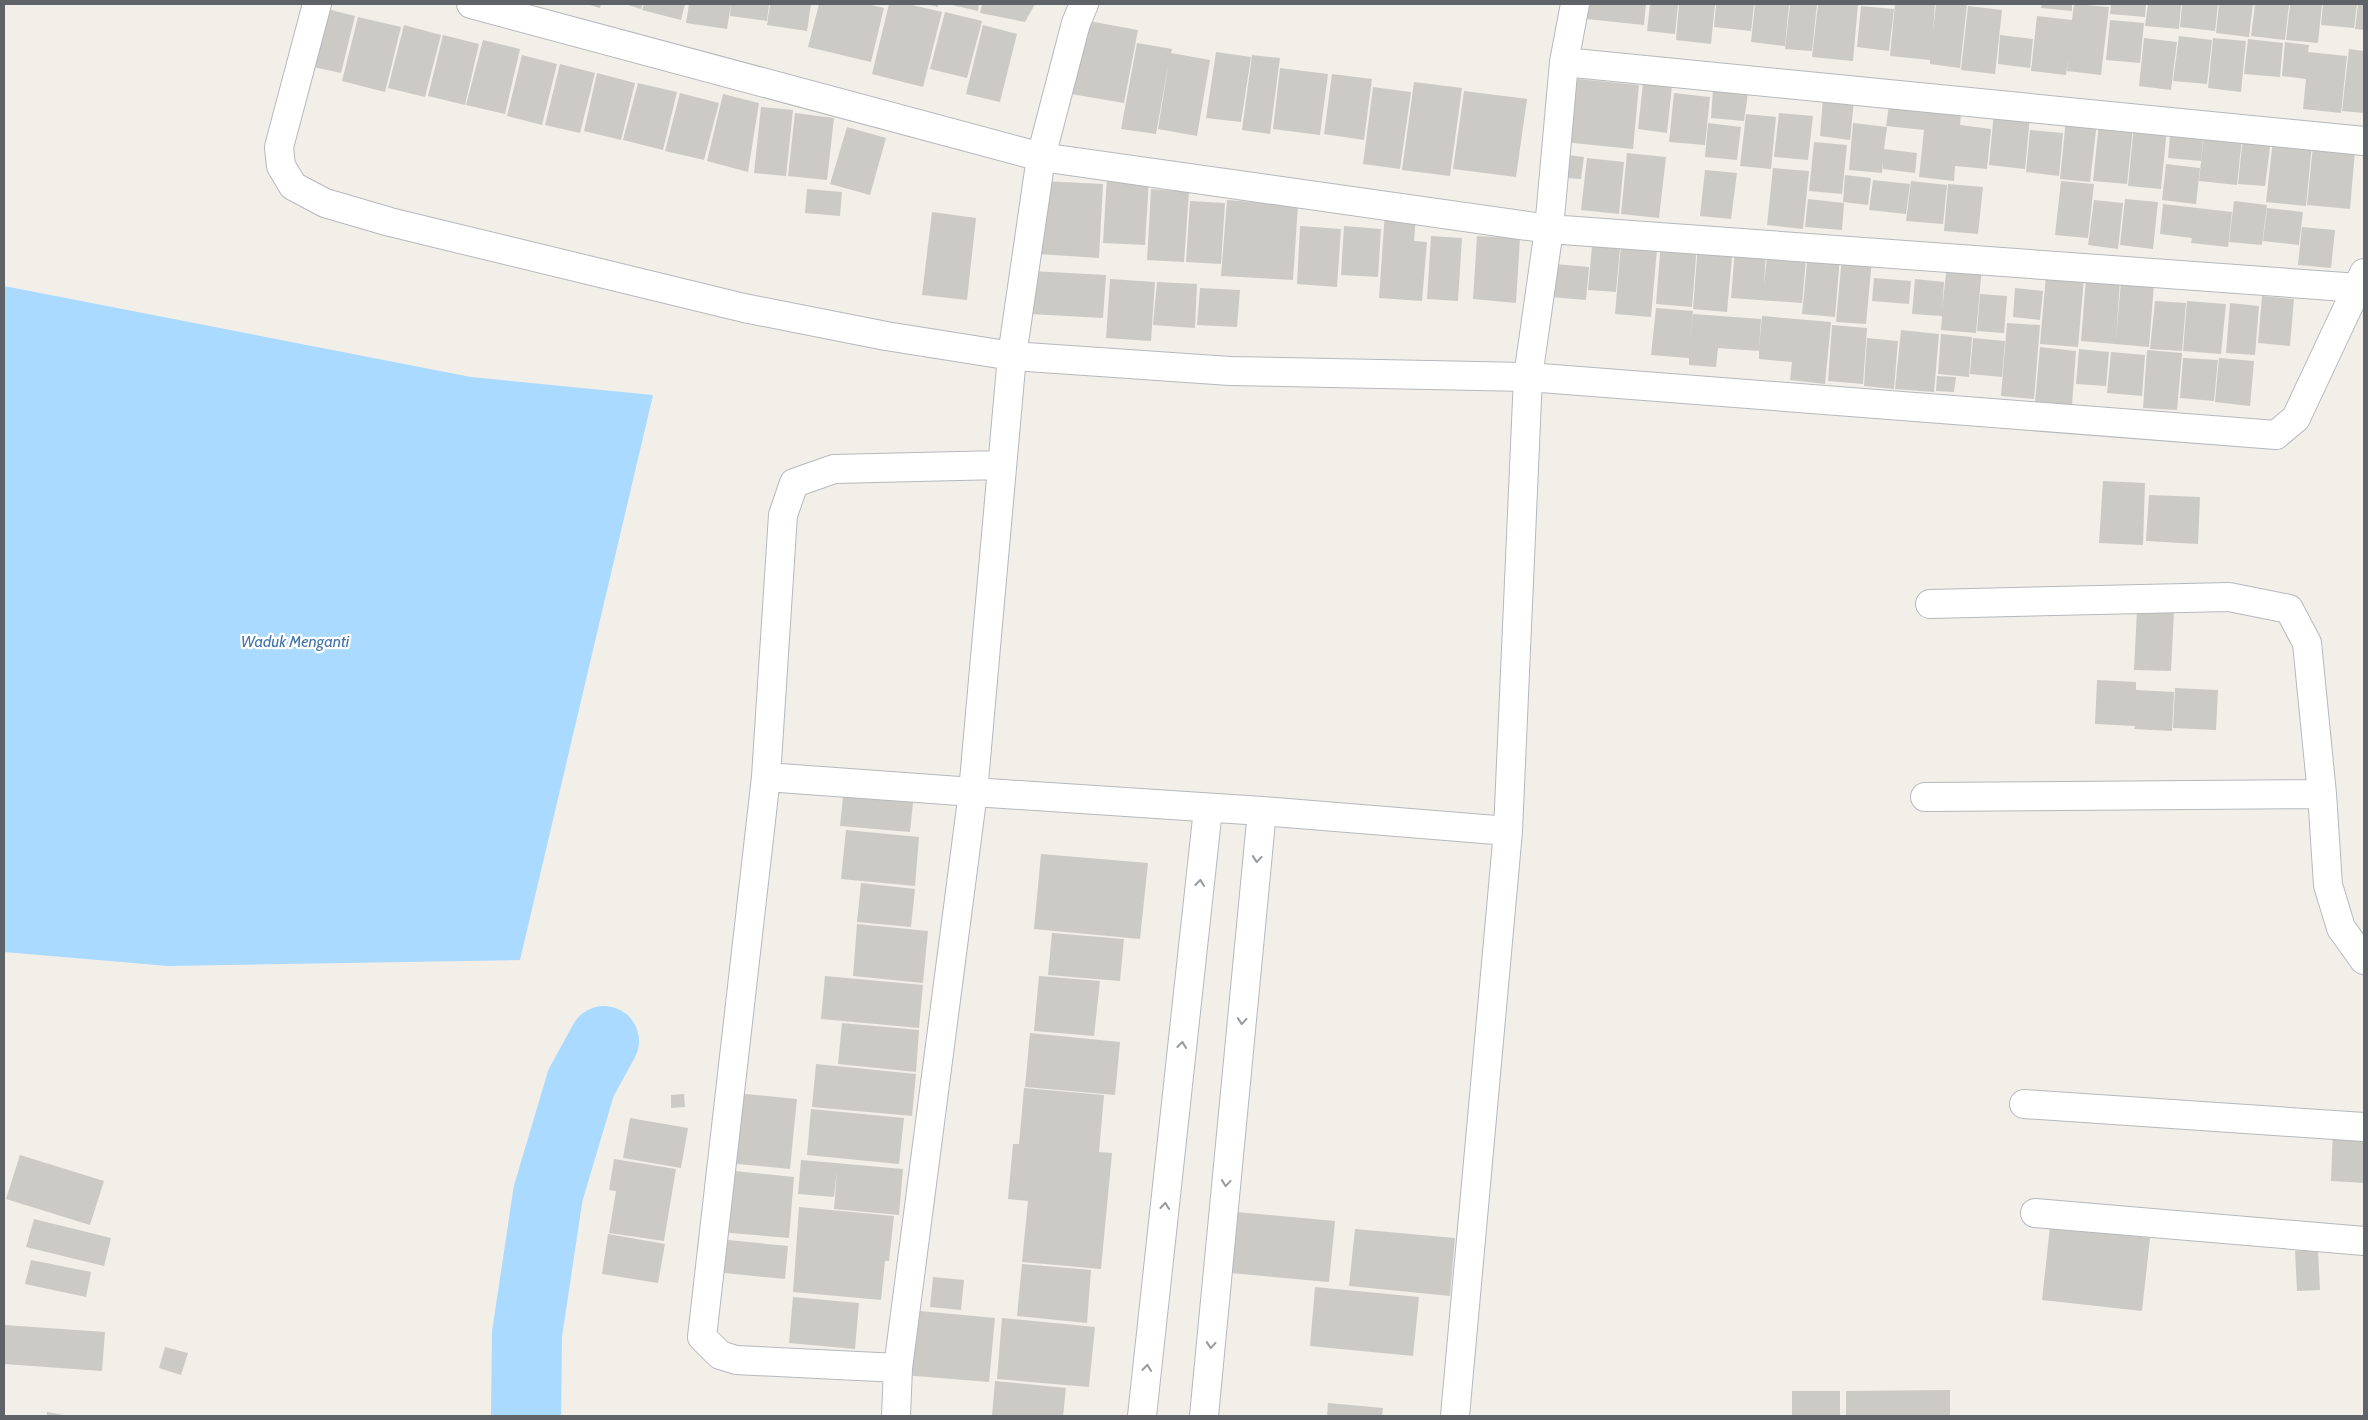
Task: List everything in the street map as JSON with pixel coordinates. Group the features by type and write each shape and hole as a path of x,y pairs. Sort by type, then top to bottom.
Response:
{"street":[{"path":"317,4 278,147 281,166 294,186 325,203 390,222 744,308 886,336 1012,356 1230,371 1528,376 2276,435 2296,418 2361,280 1549,228 1041,156 472,4"},
{"path":"896,1416 898,1368 973,792 1012,356 1041,156 1076,24 1084,4"},
{"path":"1456,1416 1508,832 1528,376 1549,228 1564,62 1575,4"},
{"path":"1564,62 2364,141"},
{"path":"898,1368 736,1360 720,1354 702,1337 766,777 783,515 794,483 834,469 1001,465"},
{"path":"1930,604 2229,596 2289,609 2308,643 2322,794 2328,885 2340,928 2364,960"},
{"path":"766,777 1208,809 1262,811 1508,832"},
{"path":"1925,797 2322,794"},
{"path":"1142,1416 1208,809"},
{"path":"1204,1416 1262,811"},
{"path":"2024,1104 2364,1127"},
{"path":"2035,1213 2364,1242"}],"water":[{"name":"Waduk Menganti","path":"4,286 471,377 653,395 520,960 168,966 4,952"}],"building":[{"path":"586,4 601,4 600,8"},
{"path":"625,4 643,4 641,9"},
{"path":"644,4 685,4 681,20 642,10"},
{"path":"689,4 731,4 727,29 686,23"},
{"path":"731,4 769,4 767,21 730,16"},
{"path":"770,4 811,4 807,31 767,25"},
{"path":"819,4 867,4 884,8 871,62 808,47"},
{"path":"889,4 908,4 942,12 923,87 872,74"},
{"path":"925,4 938,4 938,7"},
{"path":"948,4 979,4 978,11"},
{"path":"982,4 1035,4 1025,22 980,13"},
{"path":"1579,4 1646,4 1644,25 1577,18"},
{"path":"1650,4 1678,4 1675,34 1647,31"},
{"path":"1679,4 1715,4 1711,44 1676,40"},
{"path":"1716,4 1754,4 1751,31 1714,27"},
{"path":"1755,4 1789,4 1785,46 1751,42"},
{"path":"1790,4 1817,4 1812,51 1785,49"},
{"path":"1818,4 1858,4 1853,61 1812,57"},
{"path":"1895,4 1935,4 1933,32 1936,4 1967,4 1960,68 1930,64 1930,60 1890,56"},
{"path":"2042,4 2072,4 2072,11 2041,8"},
{"path":"2074,4 2109,7 2101,75 2067,71 2068,59 2066,75 2031,71 2037,16 2072,20"},
{"path":"2111,4 2146,4 2145,17 2110,14"},
{"path":"2148,4 2181,4 2179,29 2145,26"},
{"path":"2182,4 2218,4 2215,31 2180,27"},
{"path":"2219,4 2253,4 2249,37 2216,33"},
{"path":"2255,4 2289,4 2285,40 2251,36"},
{"path":"2290,4 2322,4 2318,43 2286,40"},
{"path":"2323,4 2357,4 2354,28 2321,25"},
{"path":"2358,4 2364,4 2364,30 2355,29"},
{"path":"1861,6 1894,9 1889,51 1857,47"},
{"path":"1968,6 2002,10 1995,74 1961,70"},
{"path":"319,7 355,16 341,73 304,65"},
{"path":"945,12 982,21 967,78 930,69"},
{"path":"358,17 401,27 385,92 342,81"},
{"path":"1078,19 1138,30 1124,103 1065,93"},
{"path":"2110,20 2144,23 2140,63 2106,60"},
{"path":"404,25 441,35 425,97 388,88"},
{"path":"983,25 1017,34 1000,102 966,94"},
{"path":"443,35 479,44 465,105 428,96"},
{"path":"2000,35 2033,39 2030,68 1998,64"},
{"path":"2179,36 2212,40 2207,84 2173,81"},
{"path":"2144,38 2177,42 2171,90 2139,86"},
{"path":"2213,38 2246,41 2241,92 2208,88"},
{"path":"2248,39 2283,43 2280,77 2244,74"},
{"path":"483,40 520,49 505,114 466,105"},
{"path":"2285,42 2309,45 2308,52 2347,56 2341,113 2303,109 2306,79 2282,76"},
{"path":"1137,43 1172,49 1171,53 1210,60 1197,136 1158,129 1169,61 1156,134 1121,129"},
{"path":"2349,49 2364,51 2364,113 2342,111"},
{"path":"1216,52 1251,57 1241,122 1206,118"},
{"path":"522,55 557,64 542,125 507,116"},
{"path":"1252,55 1280,58 1270,134 1242,130"},
{"path":"560,64 595,73 580,133 545,125"},
{"path":"1280,68 1328,74 1320,135 1273,129"},
{"path":"597,73 635,83 621,140 584,131"},
{"path":"1332,74 1372,79 1364,140 1324,134"},
{"path":"1569,78 1639,85 1633,149 1563,142"},
{"path":"1414,82 1462,88 1450,176 1402,170"},
{"path":"638,83 677,92 663,150 623,140"},
{"path":"1643,83 1672,86 1667,133 1638,129"},
{"path":"1373,87 1411,92 1400,169 1363,164"},
{"path":"1713,90 1748,93 1744,121 1711,118"},
{"path":"1464,91 1527,99 1516,177 1453,169"},
{"path":"680,93 719,103 704,160 665,151"},
{"path":"1674,93 1710,97 1705,145 1669,142"},
{"path":"723,94 759,103 748,172 707,161"},
{"path":"1823,98 1854,101 1850,140 1820,136"},
{"path":"1889,105 1961,114 1960,125 1991,129 1987,169 1955,166 1954,181 1919,177 1924,130 1886,126"},
{"path":"761,107 793,110 786,176 754,173"},
{"path":"1994,112 2030,116 2025,169 1989,165"},
{"path":"795,113 834,118 827,180 788,176"},
{"path":"1779,113 1813,116 1808,160 1774,157"},
{"path":"1746,114 1776,117 1771,169 1740,166"},
{"path":"2066,119 2097,122 2090,182 2060,179"},
{"path":"1708,123 1741,127 1737,160 1705,157"},
{"path":"1853,123 1887,127 1884,149 1917,153 1915,173 1883,169 1883,161 1882,173 1849,170"},
{"path":"2099,123 2133,127 2127,184 2093,181"},
{"path":"2134,125 2167,129 2161,189 2128,186"},
{"path":"2171,125 2204,129 2201,161 2168,158"},
{"path":"847,127 886,138 870,195 830,184"},
{"path":"2030,130 2063,133 2059,176 2026,172"},
{"path":"2204,134 2242,138 2237,185 2199,181"},
{"path":"2243,137 2271,140 2265,186 2238,184"},
{"path":"2273,140 2312,144 2306,206 2266,202"},
{"path":"1814,142 1847,145 1842,194 1809,191"},
{"path":"2313,146 2355,151 2350,209 2307,205"},
{"path":"1627,153 1666,157 1659,218 1621,214"},
{"path":"1568,155 1584,157 1581,179 1566,178"},
{"path":"1587,158 1624,162 1619,214 1581,210"},
{"path":"2166,164 2200,168 2196,204 2162,200"},
{"path":"1773,168 1809,171 1803,229 1767,225"},
{"path":"1705,170 1737,173 1731,219 1700,216"},
{"path":"1845,175 1871,178 1868,205 1843,202"},
{"path":"1107,176 1149,179 1145,245 1103,243"},
{"path":"1873,180 1910,184 1906,214 1869,210"},
{"path":"1043,181 1103,184 1099,258 1038,254"},
{"path":"1911,181 1947,185 1943,224 1906,221"},
{"path":"2061,181 2094,184 2088,238 2055,235"},
{"path":"1948,184 1983,187 1978,234 1944,231"},
{"path":"807,189 842,192 840,216 805,213"},
{"path":"1151,189 1189,192 1184,262 1147,260"},
{"path":"1808,199 1844,203 1842,230 1805,227"},
{"path":"2125,199 2158,202 2153,249 2120,245"},
{"path":"1227,200 1298,205 1293,280 1221,276"},
{"path":"2094,200 2123,203 2118,249 2088,245"},
{"path":"1190,201 1225,203 1221,264 1186,262"},
{"path":"2234,201 2267,205 2262,245 2229,242"},
{"path":"2163,204 2232,212 2228,247 2191,243 2192,238 2160,234"},
{"path":"2267,208 2303,212 2299,245 2263,241"},
{"path":"932,212 976,218 967,300 922,295"},
{"path":"1385,212 1416,214 1414,241 1427,242 1422,301 1379,298"},
{"path":"1300,226 1341,229 1337,287 1297,284"},
{"path":"1344,226 1381,229 1378,277 1341,275"},
{"path":"2302,227 2335,230 2331,268 2298,265"},
{"path":"1431,236 1462,238 1458,301 1427,299"},
{"path":"1477,236 1520,238 1516,303 1473,299"},
{"path":"1661,241 1697,244 1692,307 1656,304"},
{"path":"1698,244 1733,247 1727,312 1693,309"},
{"path":"1621,245 1657,249 1651,317 1615,314"},
{"path":"1592,246 1620,249 1616,292 1588,290"},
{"path":"1735,249 1766,252 1764,286 1767,256 1806,259 1802,303 1731,298"},
{"path":"1808,253 1840,256 1835,317 1802,314"},
{"path":"1842,256 1872,259 1866,324 1836,322"},
{"path":"1554,264 1589,267 1586,300 1551,297"},
{"path":"1947,264 1982,267 1976,333 1941,330 1942,316 1912,314 1915,279 1944,282 1942,310"},
{"path":"1032,271 1106,275 1103,318 1030,314"},
{"path":"2046,275 2084,278 2078,347 2040,344"},
{"path":"1874,278 1911,281 1909,304 1872,301"},
{"path":"2086,278 2120,280 2116,340 2121,281 2154,284 2149,347 2081,341"},
{"path":"1110,279 1155,282 1151,341 1106,338"},
{"path":"1157,282 1197,284 1195,328 1153,325"},
{"path":"1200,288 1240,290 1237,327 1197,325"},
{"path":"2015,288 2043,291 2040,320 2013,317"},
{"path":"1980,294 2007,296 2004,333 1977,331"},
{"path":"2262,296 2294,299 2290,346 2258,343"},
{"path":"2155,301 2186,303 2182,351 2150,349"},
{"path":"2187,301 2226,304 2221,354 2183,351"},
{"path":"2230,303 2259,306 2255,355 2226,353"},
{"path":"1656,308 1693,311 1690,341 1693,314 1761,319 1759,349 1762,316 1831,322 1825,384 1790,380 1792,362 1759,359 1759,351 1718,348 1716,367 1689,365 1689,358 1651,355"},
{"path":"2007,323 2040,325 2034,399 2001,396"},
{"path":"1832,325 1867,328 1863,384 1828,381"},
{"path":"1901,330 1939,334 1934,392 1895,389"},
{"path":"1941,334 1972,337 1969,377 1938,374"},
{"path":"1867,338 1898,341 1894,389 1864,386"},
{"path":"1973,338 2005,341 2002,377 1970,374"},
{"path":"2040,347 2076,351 2072,405 2035,402"},
{"path":"2079,349 2109,352 2106,386 2076,384"},
{"path":"2147,350 2182,353 2177,410 2143,408"},
{"path":"2111,352 2145,355 2142,396 2107,393"},
{"path":"2183,358 2218,360 2214,401 2180,398"},
{"path":"2219,358 2254,361 2250,406 2215,402"},
{"path":"1937,376 1956,377 1954,392 1936,391"},
{"path":"2103,481 2145,483 2143,545 2099,543"},
{"path":"2149,495 2200,497 2198,544 2146,541"},
{"path":"2137,609 2174,611 2171,671 2134,670"},
{"path":"2097,680 2136,682 2136,690 2174,692 2172,731 2134,729 2135,726 2095,724"},
{"path":"2175,688 2218,690 2216,730 2173,728"},
{"path":"844,787 914,793 910,832 840,826"},
{"path":"846,830 919,837 915,886 841,879"},
{"path":"1041,854 1148,863 1140,939 1034,929"},
{"path":"861,883 915,889 911,927 857,922"},
{"path":"857,924 928,931 923,983 853,976"},
{"path":"1052,933 1124,939 1120,981 1048,975"},
{"path":"825,976 923,985 919,1028 821,1019"},
{"path":"1039,976 1100,981 1094,1036 1034,1031"},
{"path":"842,1023 919,1030 916,1072 838,1064"},
{"path":"1030,1033 1120,1042 1115,1095 1025,1087"},
{"path":"816,1064 916,1074 912,1116 812,1107"},
{"path":"1024,1088 1104,1095 1099,1152 1112,1153 1101,1269 1022,1262 1028,1201 1008,1199 1013,1144 1019,1144"},
{"path":"735,1093 797,1099 790,1169 728,1163"},
{"path":"684,1094 685,1107 671,1108 671,1095"},
{"path":"811,1109 904,1118 899,1164 807,1155"},
{"path":"630,1118 688,1128 681,1168 623,1158"},
{"path":"2333,1127 2364,1129 2364,1183 2331,1181"},
{"path":"20,1155 104,1181 90,1225 6,1199"},
{"path":"614,1159 676,1169 664,1241 609,1233 616,1191 609,1190"},
{"path":"801,1160 903,1169 899,1215 834,1209 837,1170 834,1197 798,1194"},
{"path":"725,1170 794,1177 789,1238 719,1232"},
{"path":"799,1207 894,1216 889,1261 885,1261 881,1300 793,1292"},
{"path":"1236,1212 1335,1221 1329,1282 1230,1273"},
{"path":"34,1219 111,1238 104,1266 26,1247"},
{"path":"2050,1227 2150,1238 2142,1311 2042,1300"},
{"path":"1355,1229 1455,1238 1450,1296 1349,1286"},
{"path":"608,1234 665,1244 658,1283 602,1274"},
{"path":"718,1239 788,1246 785,1279 715,1272"},
{"path":"2318,1250 2320,1290 2297,1291 2295,1251"},
{"path":"31,1260 91,1272 86,1297 25,1284"},
{"path":"1022,1264 1091,1270 1087,1323 1017,1316"},
{"path":"933,1277 964,1280 961,1310 930,1307"},
{"path":"1315,1287 1419,1297 1413,1356 1310,1346"},
{"path":"793,1297 859,1303 855,1349 789,1343"},
{"path":"909,1310 995,1318 989,1382 903,1375"},
{"path":"1002,1318 1095,1327 1089,1387 997,1379"},
{"path":"4,1325 105,1332 102,1371 4,1364"},
{"path":"165,1347 188,1353 181,1375 159,1368"},
{"path":"995,1381 1066,1388 1063,1416 992,1416"},
{"path":"1950,1390 1950,1416 1846,1416 1846,1391"},
{"path":"1792,1391 1840,1391 1840,1416 1792,1416"},
{"path":"1328,1403 1383,1408 1382,1416 1327,1416"},
{"path":"47,1412 64,1415 64,1416 47,1416"}],"waterway":[{"path":"526,1416 527,1334 548,1194 581,1083 604,1041"}]}
